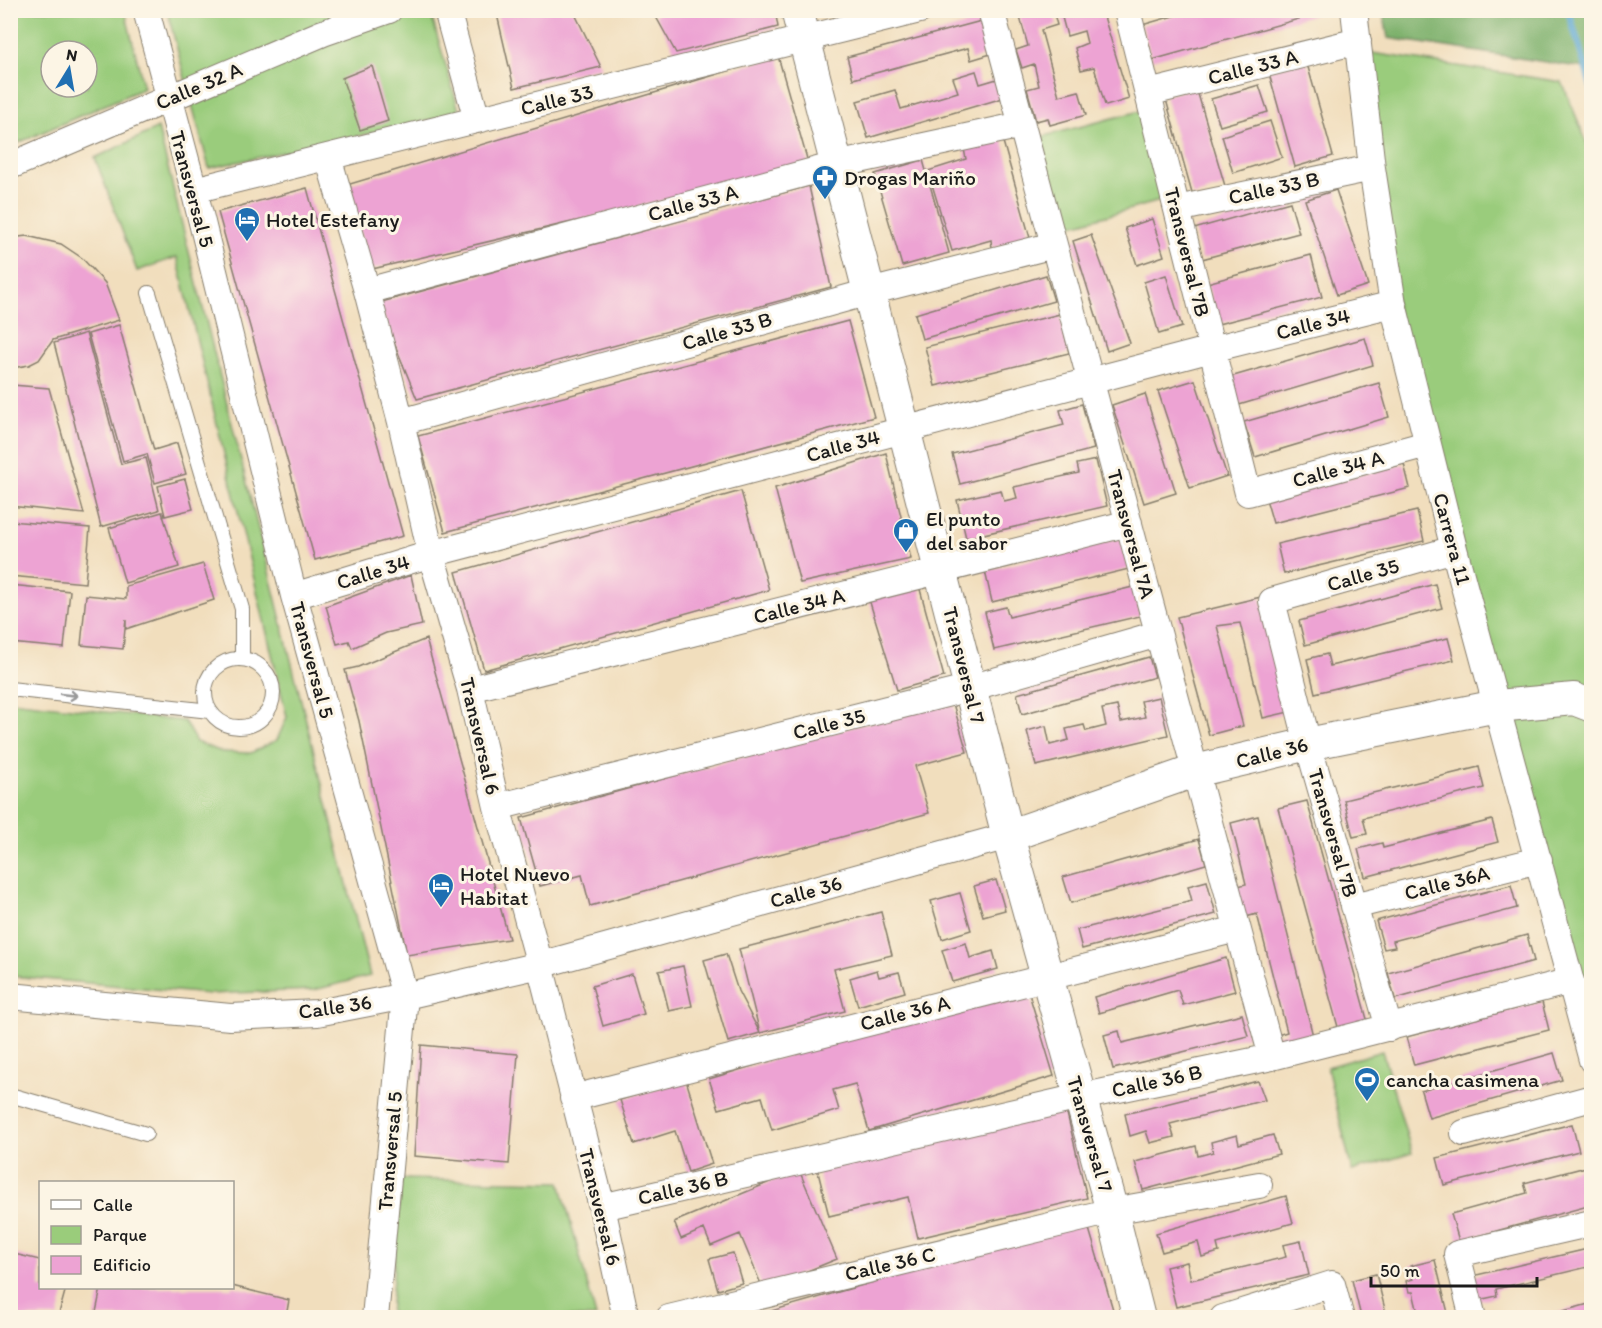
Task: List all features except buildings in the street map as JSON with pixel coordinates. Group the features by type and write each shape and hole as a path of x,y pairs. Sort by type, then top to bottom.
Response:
{"street":[{"name":"Transversal 5","path":"146,10 168,100 194,190 294,596 405,996 375,1317"},
{"name":"Calle 32 A","path":"10,166 322,33 389,10"},
{"path":"447,10 477,120"},
{"name":"Calle 33","path":"194,190 477,120 800,25 920,10"},
{"name":"Transversal 7A","path":"991,10 1272,1057"},
{"name":"Transversal 7B","path":"1127,10 1248,493"},
{"name":"Carrera 11","path":"1354,10 1372,168 1393,304 1454,549 1592,1060"},
{"name":"Transversal 7","path":"800,25 1008,836 1048,976 1139,1317"},
{"name":"Calle 33 A","path":"1148,93 1358,40"},
{"name":"Calle 33 A","path":"367,291 836,165 1022,125"},
{"name":"Transversal 6","path":"328,157 367,291 401,422 431,554 470,689 497,807 602,1207 626,1317"},
{"name":"Calle 33 B","path":"1176,209 1372,168"},
{"name":"Calle 33 B","path":"401,422 869,292 1054,245"},
{"name":"Calle 34","path":"294,596 431,554 1212,349 1393,304"},
{"name":"Calle 34 A","path":"1248,493 1427,444"},
{"name":"Calle 34 A","path":"470,689 1129,523"},
{"name":"Calle 35","path":"1272,602 1454,549"},
{"name":"Transversal 7B","path":"1272,602 1308,744 1389,1028"},
{"name":"Calle 35","path":"497,807 970,688 1158,634"},
{"name":"Calle 36","path":"10,996 230,1017 317,1013 405,996 540,965 1008,836 1195,771 1308,744 1497,706 1574,699 1592,706"},
{"name":"Calle 36A","path":"1354,906 1539,860"},
{"name":"Calle 36 A","path":"573,1098 1237,929"},
{"name":"Calle 36 B","path":"602,1207 1080,1097 1272,1057 1571,981"},
{"path":"1464,1133 1592,1098"},
{"name":"Calle 36 C","path":"669,1317 1112,1211 1260,1185"},
{"path":"1473,1317 1457,1254 1592,1223"},
{"path":"1223,1317 1332,1284 1341,1317"}],"lane":[{"path":"149,293 243,609 242,658"},
{"path":"242,658 261,666 268,674 274,695 266,715 248,726 237,727 217,719 210,711 205,690 207,680 213,670 231,659 242,658"},
{"path":"10,689 210,711"},
{"path":"10,1095 146,1134"}],"green space":[{"path":"11,10 125,11 144,88 11,146"},
{"path":"167,11 430,11 460,114 209,168"},
{"path":"1383,11 1591,11 1591,69 1388,38"},
{"path":"1365,52 1562,82 1591,153 1591,1021 1398,321"},
{"path":"1140,111 1164,200 1058,229 1033,139"},
{"path":"158,128 370,976 314,990 209,994 11,976 11,701 184,721 196,742 222,752 251,753 277,740 287,717 177,257 137,271 95,158"},
{"name":"cancha casimena","path":"1382,1051 1412,1153 1352,1171 1327,1067"},
{"path":"401,1179 560,1182 596,1317 390,1317"}],"waterway":[{"path":"1568,10 1592,88"}],"place":[{"name":"Drogas Mariño","path":"825,201"},
{"name":"Hotel Estefany","path":"247,243"},
{"name":"El punto del sabor","path":"906,554"},
{"name":"Hotel Nuevo Habitat","path":"441,909"},
{"name":"cancha casimena","path":"1367,1103"}]}
